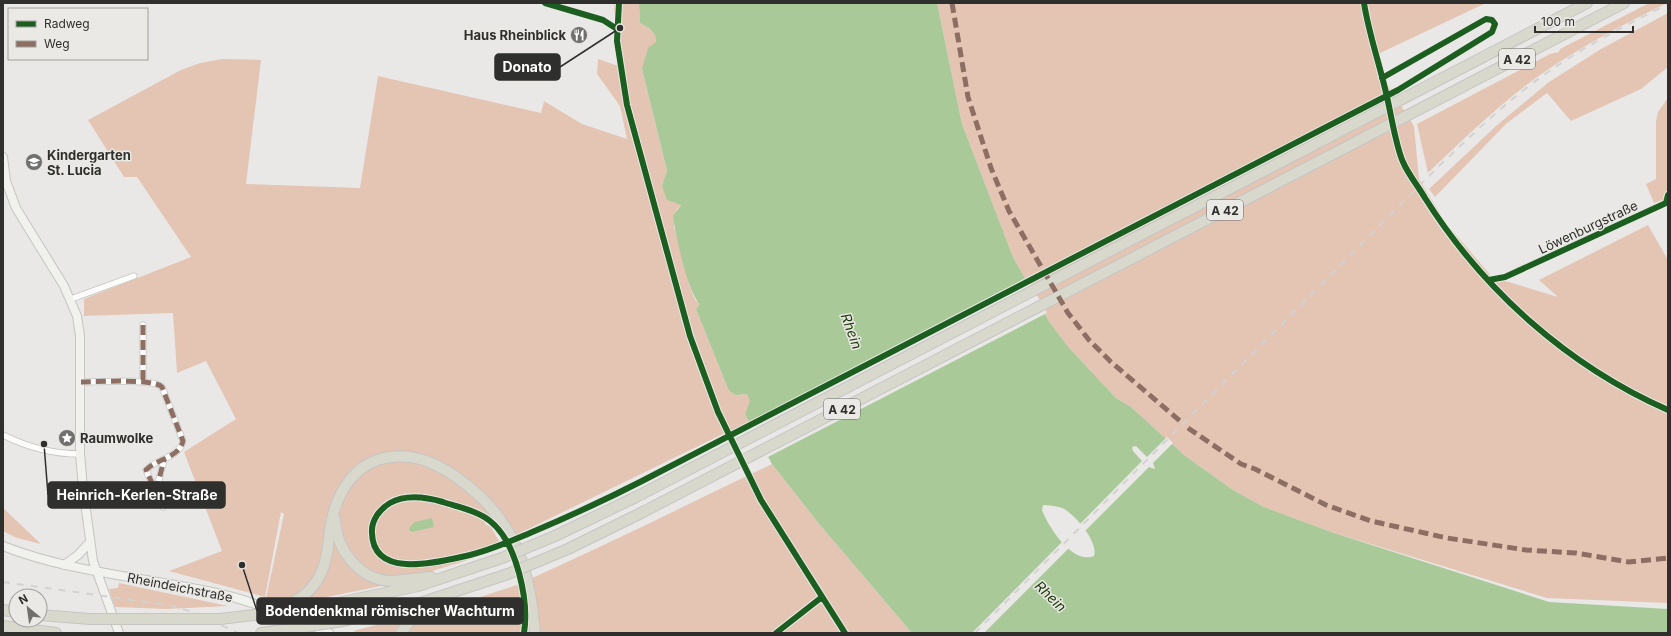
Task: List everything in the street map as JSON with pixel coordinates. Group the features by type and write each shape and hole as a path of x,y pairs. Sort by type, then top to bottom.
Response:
{"highway":[{"name":"A 42","path":"48,616 90,619 192,619 269,614 314,608 418,586 465,572 502,558 585,522 718,455 1587,3"},
{"name":"A 42","path":"261,633 343,621 420,603 508,574 568,549 643,512 1624,3"},
{"path":"269,614 298,599 314,586 320,577 327,555 331,523 341,493 352,477 358,470 375,461 384,458 403,456 422,460 443,469 463,482 480,497 507,530 525,568 531,592 535,633"},
{"path":"335,511 336,525 342,548 354,564 368,574 379,579 390,581 465,572"},
{"path":"401,632 416,616 450,594"},
{"path":"530,633 533,616"},
{"path":"3,626 56,633"}],"main road":[{"path":"3,157 4,171 9,192 16,208 71,299 77,316 80,336 80,454 90,542 96,571 119,633"},
{"path":"64,564 78,555 90,542"},
{"name":"Rheindeichstraße","path":"3,546 28,556 64,564 217,593 258,604 329,633"}],"street":[{"path":"545,3 603,20 617,29"},
{"name":"Löwenburgstraße","path":"1517,271 1668,202"},
{"path":"71,299 134,276"},
{"path":"143,325 143,382"},
{"path":"81,382 143,382 159,384 162,387 183,441 182,447 164,460 148,467 146,470 163,507"},
{"path":"3,435 38,448 60,454 80,454"},
{"path":"156,491 164,460"},
{"path":"149,476 159,478"}],"shaded area":[{"path":"614,3 639,3 640,23 649,28 655,35 656,42 642,69 667,172 662,186 681,205 677,209 674,227 690,287 695,300 701,304 696,309 729,391 736,395 747,394 751,401 745,414 750,423 731,431 726,421 720,424 725,433 516,535 498,509 490,514 485,524 491,527 500,543 465,561 386,585 303,602 291,599 265,603 284,514 281,512 265,597 169,571 222,551 184,452 236,419 206,361 177,373 173,313 84,316 84,299 191,257 137,177 124,177 88,120 181,70 200,63 222,59 261,60 246,184 360,188 378,76 541,113 544,101 582,124 627,139 620,106 597,74 598,59 615,65 622,65 619,42 621,15 614,14"},
{"path":"937,3 1486,3 1378,54 1386,82 1414,126 1419,179 1446,223 1492,277 1558,297 1539,280 1648,225 1668,260 1668,603 1547,598 1331,532 1264,507 1233,490 1184,455 1131,407 1116,398 1070,349 1050,323 1013,257 962,124"},
{"path":"1649,3 1667,3 1604,36 1543,73 1498,108 1428,173 1417,124 1550,54 1559,52 1560,49"},
{"path":"1668,13 1668,67 1641,89 1571,121 1547,93 1507,123 1435,197 1429,189 1496,126 1549,82 1601,49"},
{"path":"1668,98 1668,198 1654,203 1646,184 1656,179 1656,121 1658,112"},
{"path":"772,464 820,525 912,633 538,633 536,601 532,578"},
{"path":"3,508 41,544 17,538 3,531"},
{"path":"119,583 228,606 167,609 115,607 109,589 118,588"},
{"path":"520,584 524,602 521,633 359,633 353,631 468,601"}],"water":[{"name":"Rhein","path":"639,3 937,3 962,124 1013,257 1050,323 1070,349 1116,398 1131,407 1184,455 1233,490 1264,507 1331,532 1549,602 1668,609 1668,633 912,633 820,525 772,464 745,414 750,401 747,394 736,395 729,391 696,309 700,304 695,298 691,288 676,236 673,216 681,205 667,200 662,186 667,171 642,69 648,48 656,42 655,35 649,28 640,23","holes":["1043,505 1062,508 1073,516 1079,522 1093,543 1095,550 1094,556 1086,557 1077,555 1069,550 1055,534 1045,517 1042,510"]},
{"path":"432,518 434,527 412,532 409,530 415,522"}],"pier":[{"path":"1028,279 1047,313 766,458 748,424"},
{"path":"1167,437 1173,443 1153,463 1155,469 1149,467 1084,532 1078,526 1142,461 1133,451 1132,447 1136,446 1147,457"},
{"path":"1063,541 1070,547 984,633 972,633"}],"railway":[{"path":"975,633 1440,165 1483,124 1517,95 1545,74 1614,32 1668,4"},
{"path":"3,582 169,605 196,613 238,633"}],"marked path":[{"path":"952,3 968,97 991,168 1009,211 1068,313 1089,340 1111,362 1180,421"},
{"path":"143,325 143,382"},
{"path":"81,382 136,381 157,384 162,387 183,441 181,447 172,455 155,463 146,470 163,507"},
{"path":"1188,428 1241,464 1255,469 1326,505 1371,521 1447,538 1526,550 1576,553 1629,562 1668,558"},
{"path":"156,491 164,460"}],"cycle path":[{"path":"545,3 603,20 617,29"},
{"path":"619,3 617,41 627,105 690,336 718,412 761,500 845,633"},
{"path":"1364,3 1400,156 1410,176 1448,232 1473,264 1501,294 1562,348 1631,392 1668,410"},
{"path":"524,633 525,605 519,573 514,557 507,543 499,531 490,521 468,510 436,500 416,497 396,500 386,505 377,515 372,528 375,548 384,558 396,563 411,564 443,561 478,553 501,545 508,542 558,521 642,481 1398,90 1492,32 1495,24 1492,20 1486,19 1382,78"},
{"path":"1489,280 1505,277 1666,203 1668,195"},
{"path":"776,633 822,597"}],"place":[{"name":"Donato","path":"620,28"},
{"name":"Haus Rheinblick","path":"579,35"},
{"name":"Kindergarten St. Lucia","path":"34,162"},
{"name":"Raumwolke","path":"67,438"},
{"name":"Heinrich-Kerlen-Straße","path":"44,444"},
{"name":"Bodendenkmal römischer Wachturm","path":"242,565"}]}
